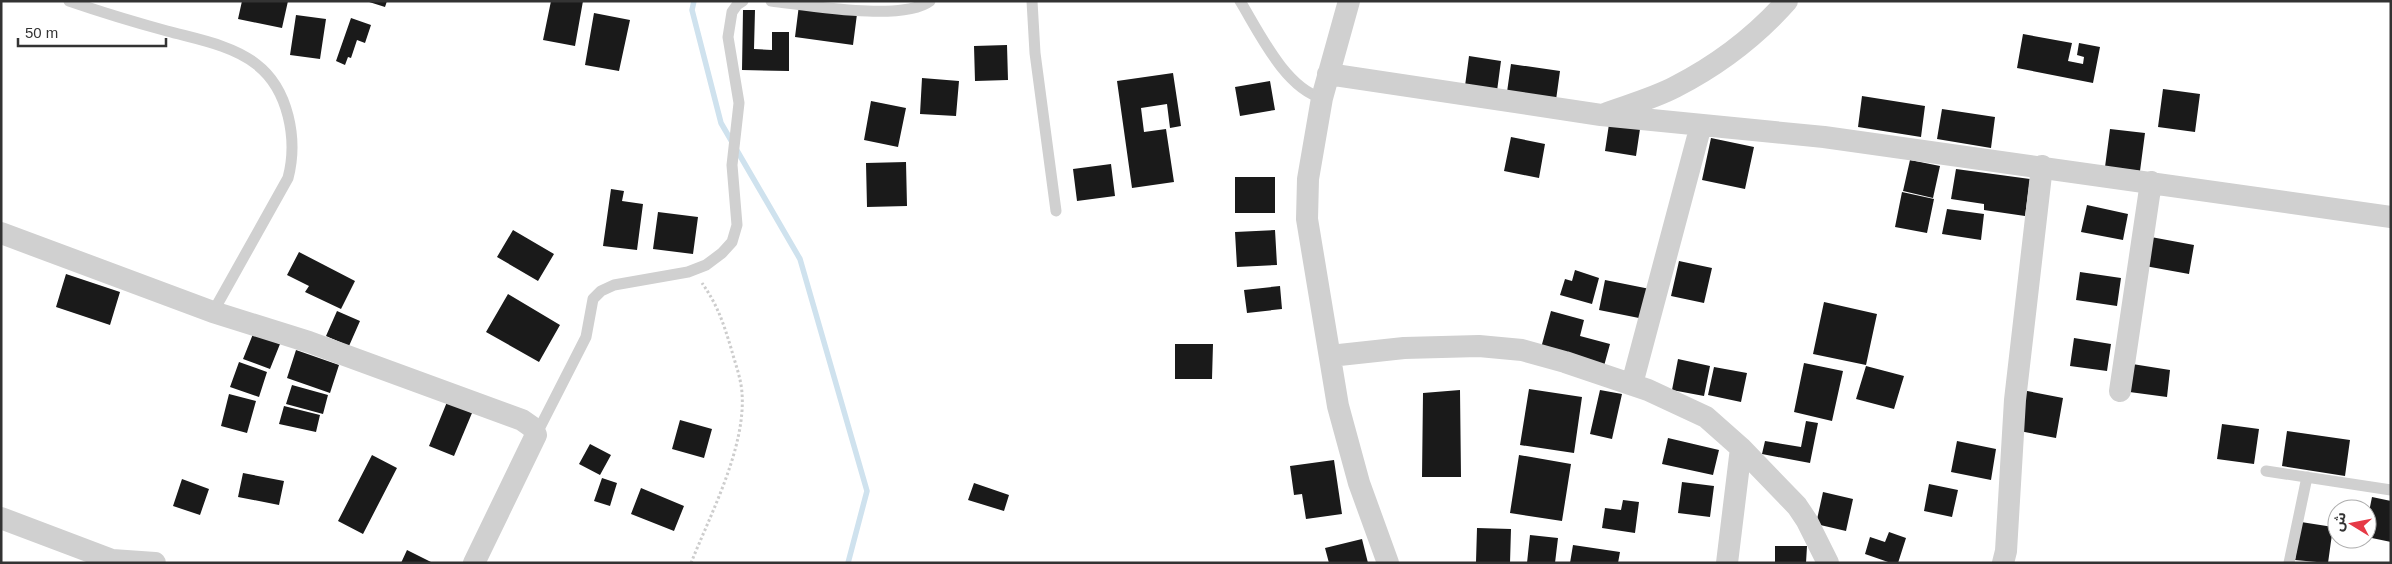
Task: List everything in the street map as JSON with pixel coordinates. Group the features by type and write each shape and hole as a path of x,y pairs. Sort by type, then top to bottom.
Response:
{"street":[{"path":"1349,1 1322,98 1308,179 1307,218 1338,406 1359,483 1388,563"},
{"path":"1601,115 1674,88 1726,58 1766,25 1787,1"},
{"path":"1328,74 1601,115 1824,137 2042,166 2391,217"},
{"path":"1632,384 1701,125"},
{"path":"2003,563 2006,551 2015,400 2042,166"},
{"path":"2120,391 2151,182"},
{"path":"1,233 213,312 309,342 522,420 532,427 536,435 474,563"},
{"path":"1330,356 1404,348 1479,346 1514,350 1565,362 1632,384 1669,399 1706,417 1741,448 1797,506 1807,521 1828,563"},
{"path":"1727,563 1741,448"},
{"path":"1,518 112,560 155,563"}],"lane":[{"path":"69,1 229,50 255,63 272,78 281,92 292,146 292,161 288,178 213,312"},
{"path":"536,435 586,337 593,299 601,291 614,285 693,270 706,265 722,253 732,242 737,225 732,166 739,103 728,37 732,12 737,4 743,1"},
{"path":"771,1 889,12 912,10 930,1"},
{"path":"1032,1 1035,53 1056,211"},
{"path":"1240,1 1295,83 1310,94 1322,98"},
{"path":"2266,471 2391,490"},
{"path":"2290,563 2307,477"}],"path":[{"path":"691,563 739,434 742,392 738,369 717,304 693,270"}],"building":[{"path":"242,1 288,1 282,28 238,19"},
{"path":"366,1 387,1 385,7"},
{"path":"551,1 583,1 575,46 543,40"},
{"path":"799,5 857,14 853,45 795,37"},
{"path":"743,10 755,10 754,49 772,50 772,32 789,32 789,71 742,70"},
{"path":"594,13 630,20 619,71 585,65"},
{"path":"296,15 326,19 320,59 290,55"},
{"path":"351,18 371,25 365,43 357,40 351,58 348,57 345,65 336,61"},
{"path":"2023,34 2072,43 2068,61 2083,64 2084,57 2077,55 2079,43 2100,47 2093,83 2017,68"},
{"path":"1007,45 1008,80 975,81 974,46"},
{"path":"1469,56 1501,61 1497,91 1465,86"},
{"path":"1511,64 1560,71 1556,100 1507,92"},
{"path":"1173,73 1181,126 1170,128 1167,104 1141,108 1144,132 1166,129 1174,182 1132,188 1117,81"},
{"path":"922,78 959,81 956,116 920,114"},
{"path":"1270,81 1275,110 1240,116 1235,87"},
{"path":"2163,89 2200,94 2195,132 2158,127"},
{"path":"1862,96 1925,106 1921,137 1858,127"},
{"path":"871,101 906,108 898,147 864,140"},
{"path":"1942,109 1995,117 1991,148 1937,139"},
{"path":"1609,124 1640,129 1636,156 1605,151"},
{"path":"2110,129 2145,133 2140,171 2105,167"},
{"path":"1511,137 1545,144 1539,178 1504,171"},
{"path":"1711,138 1754,147 1745,189 1702,180"},
{"path":"1910,160 1940,166 1933,198 1903,191"},
{"path":"906,162 907,206 867,207 866,163"},
{"path":"1111,164 1115,196 1077,201 1073,169"},
{"path":"1956,169 2030,179 2025,216 1984,210 1984,204 1951,199"},
{"path":"1235,177 1275,177 1275,213 1235,213"},
{"path":"611,189 624,191 622,201 643,204 637,250 603,246"},
{"path":"1902,192 1934,199 1927,233 1895,227"},
{"path":"2087,205 2128,214 2123,240 2081,232"},
{"path":"1947,209 1984,214 1981,240 1942,234"},
{"path":"658,212 698,217 693,254 653,249"},
{"path":"513,230 554,254 538,281 497,257"},
{"path":"1275,230 1277,265 1237,267 1235,232"},
{"path":"2151,237 2194,245 2189,274 2145,266"},
{"path":"299,252 355,281 341,309 305,292 309,286 287,275"},
{"path":"1679,261 1712,268 1704,303 1671,296"},
{"path":"1575,270 1599,278 1592,304 1560,295 1565,279 1572,281"},
{"path":"2080,272 2121,278 2117,306 2076,300"},
{"path":"66,274 120,292 110,325 56,307"},
{"path":"1605,280 1650,289 1644,319 1599,310"},
{"path":"1280,286 1282,309 1247,313 1244,290"},
{"path":"508,294 560,325 539,362 486,332"},
{"path":"1824,302 1877,314 1866,365 1813,354"},
{"path":"337,311 360,321 349,346 326,336"},
{"path":"1551,311 1584,320 1580,336 1610,344 1604,366 1541,348"},
{"path":"253,334 280,344 270,369 243,359"},
{"path":"2074,338 2111,344 2107,371 2070,366"},
{"path":"1175,344 1213,344 1212,379 1175,379"},
{"path":"296,350 339,365 330,393 287,378"},
{"path":"1678,359 1710,366 1704,396 1672,390"},
{"path":"239,362 267,372 259,397 230,387"},
{"path":"1804,363 1843,371 1832,421 1794,412"},
{"path":"2126,363 2170,370 2167,397 2122,391"},
{"path":"1866,366 1904,376 1894,409 1856,399"},
{"path":"1714,367 1747,373 1741,402 1708,395"},
{"path":"292,385 328,395 323,414 286,404"},
{"path":"1529,389 1582,397 1574,453 1520,445"},
{"path":"1460,390 1461,477 1422,477 1423,393"},
{"path":"1600,390 1622,394 1612,439 1590,434"},
{"path":"2022,390 2063,398 2056,438 2014,430"},
{"path":"229,394 256,401 247,433 221,426"},
{"path":"447,402 472,413 454,456 429,446"},
{"path":"284,406 320,415 316,432 279,424"},
{"path":"680,420 712,429 704,458 672,449"},
{"path":"1806,421 1818,423 1810,463 1762,454 1765,441 1801,447"},
{"path":"2222,424 2259,429 2254,464 2217,459"},
{"path":"2287,431 2350,440 2345,476 2282,466"},
{"path":"1668,438 1719,450 1713,475 1662,464"},
{"path":"1957,441 1996,449 1991,480 1951,472"},
{"path":"590,444 611,455 600,475 579,464"},
{"path":"372,455 397,468 363,534 338,521"},
{"path":"1519,455 1571,464 1562,521 1510,513"},
{"path":"1334,460 1342,514 1306,519 1302,494 1294,495 1290,466"},
{"path":"243,473 284,481 279,505 238,497"},
{"path":"602,478 617,483 610,506 594,501"},
{"path":"182,479 209,489 200,515 173,506"},
{"path":"1682,482 1714,486 1710,517 1678,513"},
{"path":"974,483 1009,495 1004,511 968,500"},
{"path":"1929,484 1958,490 1952,517 1924,511"},
{"path":"641,488 684,506 674,531 631,514"},
{"path":"1823,492 1853,499 1846,531 1816,524"},
{"path":"2372,497 2391,501 2391,542 2377,539 2377,499 2372,499"},
{"path":"1623,500 1639,502 1635,533 1602,528 1605,508 1621,510"},
{"path":"2301,522 2327,526 2327,549 2330,549 2328,563 2295,560"},
{"path":"1477,528 1511,529 1510,563 1476,562"},
{"path":"1889,532 1906,538 1898,563 1891,563 1865,554 1870,537 1885,542"},
{"path":"1530,535 1558,538 1555,563 1527,563"},
{"path":"1362,539 1368,563 1329,563 1325,548"},
{"path":"1573,545 1620,552 1618,563 1570,563"},
{"path":"1775,546 1807,546 1806,563 1775,563"},
{"path":"407,550 433,563 401,563"}],"waterway":[{"path":"694,1 692,10 721,123 800,259 867,491 848,563"}]}
